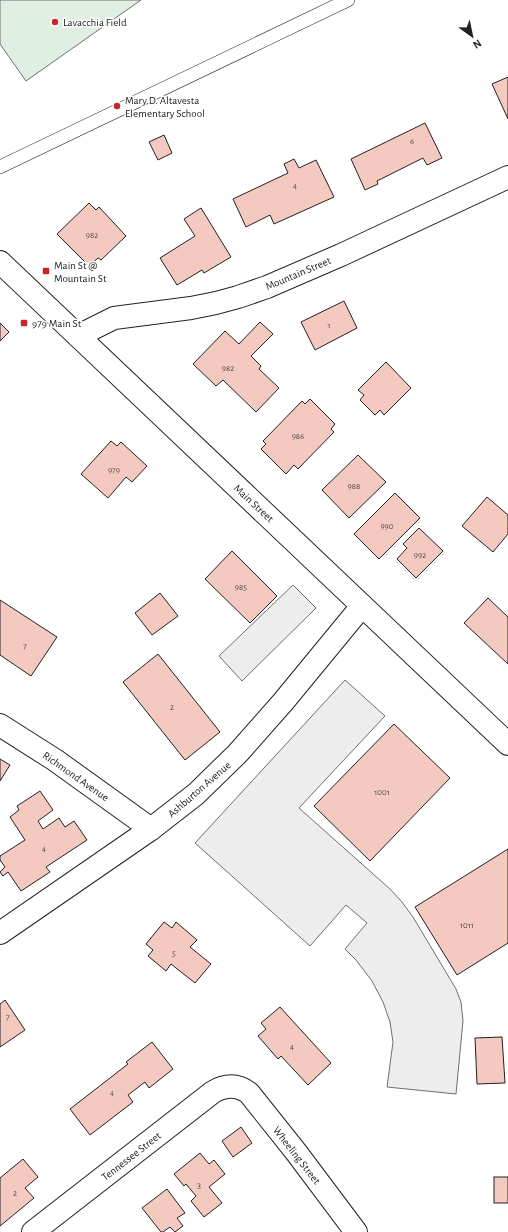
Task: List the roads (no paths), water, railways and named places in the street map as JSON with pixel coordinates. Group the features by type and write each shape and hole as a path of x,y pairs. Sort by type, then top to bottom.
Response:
{"street":[{"name":"Mountain Street","path":"78,336 114,318 191,308 228,300 253,292 316,266 508,177"},
{"name":"Main Street","path":"0,262 508,744"},
{"name":"Ashburton Avenue","path":"0,933 151,829 196,794 238,754 362,606"},
{"name":"Richmond Avenue","path":"0,725 55,760 151,829"},
{"name":"Tennessee Street","path":"33,1232 213,1092 232,1086"},
{"name":"Wheeling Street","path":"232,1086 241,1088 249,1093 296,1152 356,1232"}],"lane":[{"path":"0,167 348,0"}],"place":[{"name":"Lavacchia Field","path":"55,22"},
{"name":"Mary D. Altavesta Elementary School","path":"117,106"},
{"name":"Main St @ Mountain St","path":"46,271"},
{"name":"979 Main St","path":"24,323"}]}
